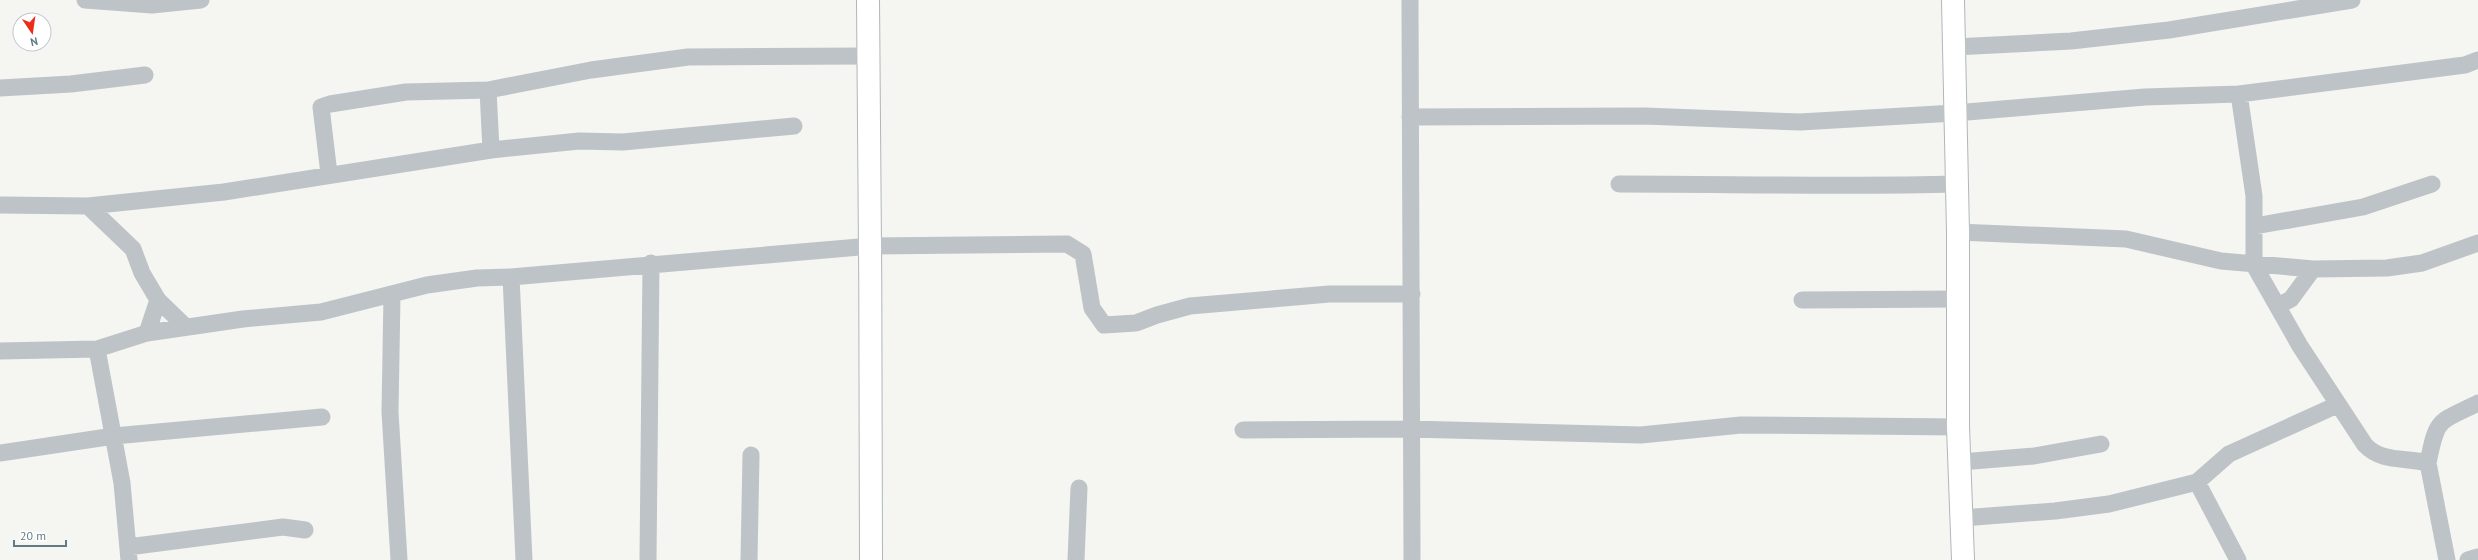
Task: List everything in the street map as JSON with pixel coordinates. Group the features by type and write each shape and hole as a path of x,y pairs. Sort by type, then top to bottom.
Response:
{"street":[{"path":"84,0 152,5 201,0"},
{"path":"868,0 868,137 871,246 871,560"},
{"path":"1410,0 1412,294 1410,429 1412,560"},
{"path":"1954,0 1958,232 1958,427 1961,462 1963,560"},
{"path":"1954,47 2071,41 2169,30 2352,0"},
{"path":"328,174 321,107 330,104 406,92 488,90 584,71 688,57 869,56"},
{"path":"1410,117 1614,115 1800,122 1955,113 2145,97 2238,94 2465,64 2478,60"},
{"path":"0,88 71,84 145,75"},
{"path":"488,90 492,150"},
{"path":"2238,94 2254,196 2254,265 2300,346 2337,405 2372,452 2380,456 2413,459 2428,463"},
{"path":"0,205 88,206 224,192 328,174 492,150 579,141 622,142 794,126"},
{"path":"1619,184 1741,183 1879,186 1957,184"},
{"path":"2255,226 2363,207 2432,184"},
{"path":"88,206 133,248 142,273 158,300 185,326"},
{"path":"1958,232 2126,239 2222,261 2313,269 2387,268 2422,263 2478,243"},
{"path":"0,351 97,349 148,333 185,326 321,312 448,281 871,246 1067,244 1083,254 1092,308 1104,324 1136,323 1157,315 1190,306 1329,294 1412,294"},
{"path":"648,560 651,263"},
{"path":"2278,306 2291,299 2313,269"},
{"path":"510,277 524,560"},
{"path":"392,295 390,412 400,560"},
{"path":"1802,300 1958,299"},
{"path":"148,333 158,300"},
{"path":"97,349 114,436 129,554 283,527 305,530"},
{"path":"2447,560 2428,463 2433,436 2441,421 2478,403"},
{"path":"1962,518 2055,511 2109,504 2197,482 2229,454 2337,405"},
{"path":"0,453 114,436 322,417"},
{"path":"1243,430 1410,429 1641,435 1741,425 1958,427"},
{"path":"1961,462 2034,456 2101,444"},
{"path":"750,560 751,455"},
{"path":"2197,482 2238,560"},
{"path":"1076,560 1079,488"},
{"path":"2468,560 2478,557"}]}
